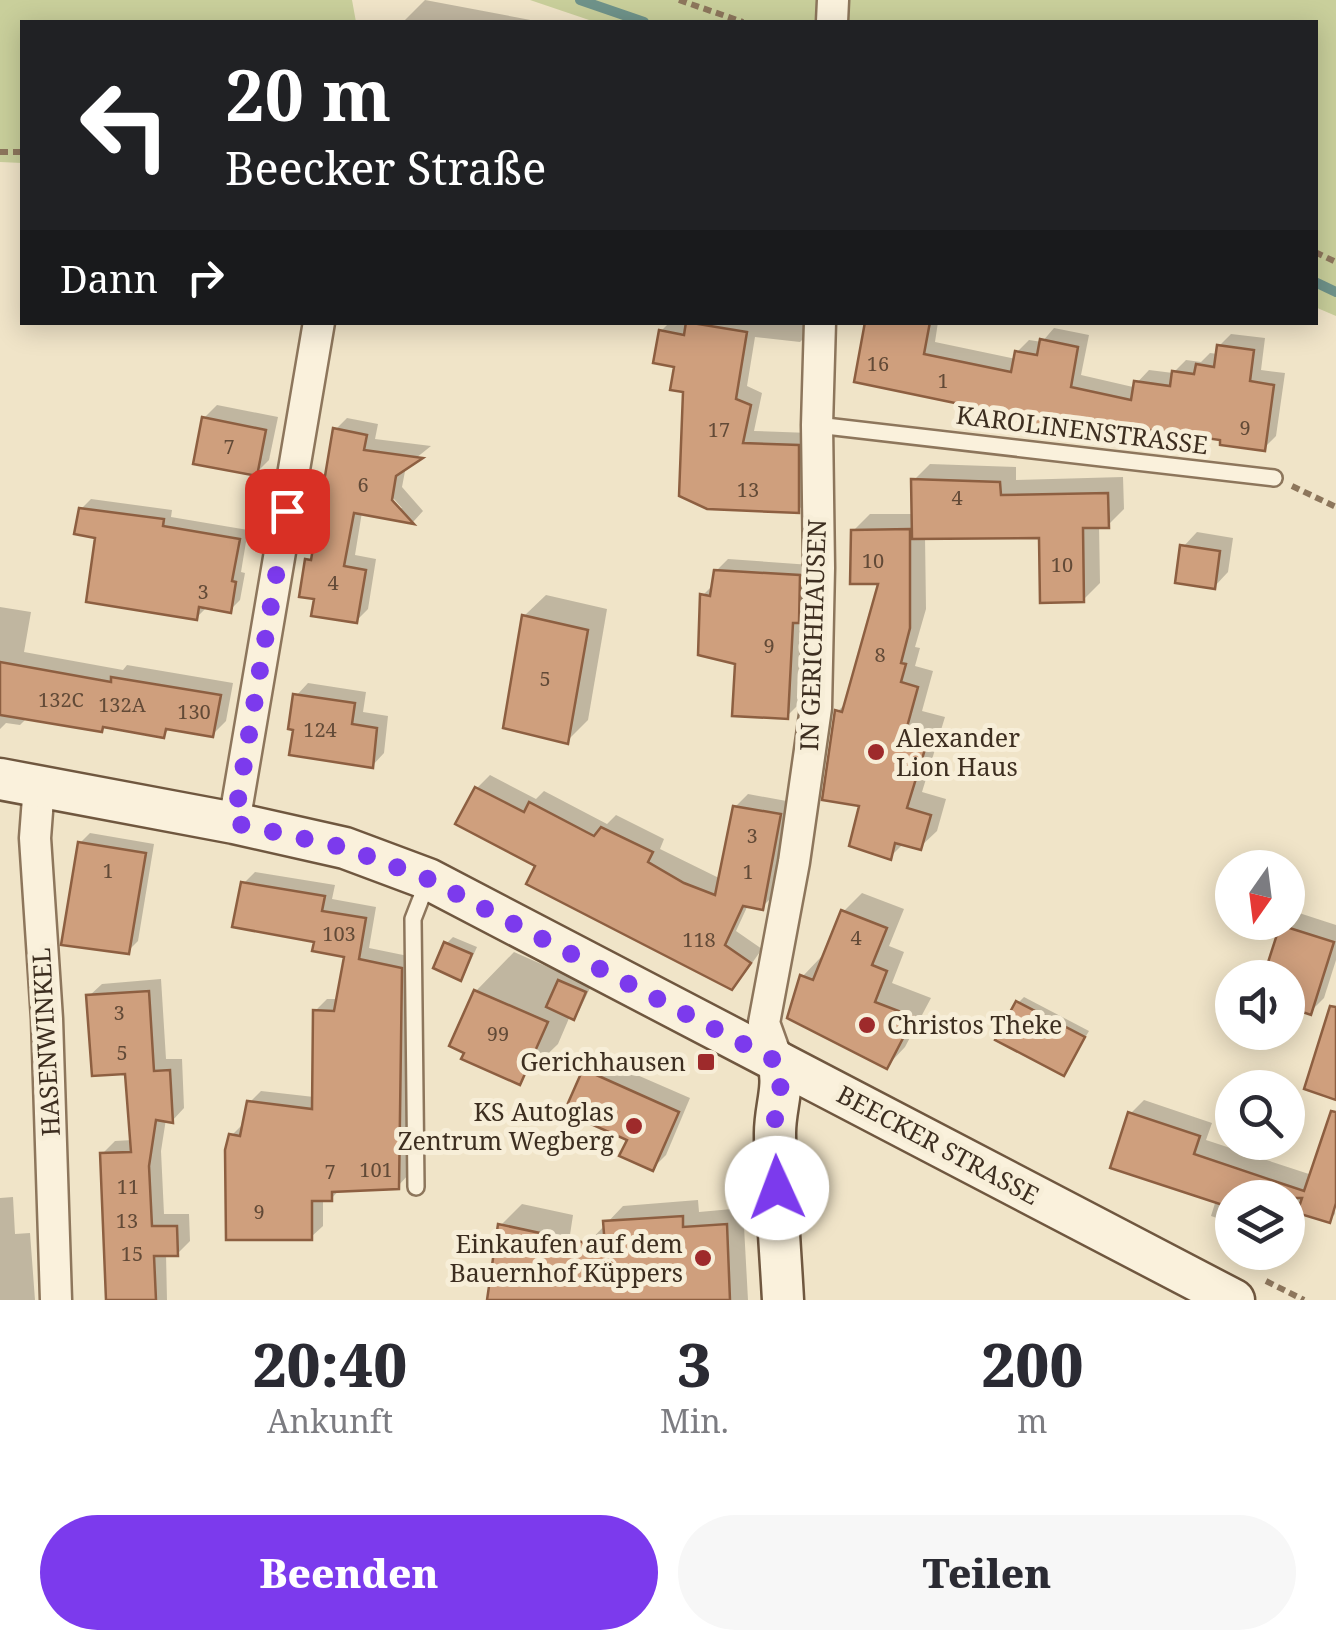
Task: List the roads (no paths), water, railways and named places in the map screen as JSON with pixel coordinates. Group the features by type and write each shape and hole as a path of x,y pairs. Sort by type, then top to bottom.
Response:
{"street":[{"path":"234,823 318,325"},
{"name":"IN GERICHHAUSEN","path":"778,1062 764,1023 794,862 816,708 820,325"},
{"name":"BEECKER STRASSE","path":"0,779 346,848 428,879 1234,1300"},
{"name":"HASENWINKEL","path":"40,785 27,837 47,1018 56,1300"},
{"path":"778,1062 782,1078 775,1118 775,1151 784,1300"}],"lane":[{"name":"KAROLINENSTRASSE","path":"817,425 1274,478"},
{"path":"416,1187 413,919 428,879"}],"waterway":[{"path":"580,0 638,20"},
{"path":"1318,283 1336,292"}],"place":[{"name":"Alexander Lion Haus","path":"876,752"},
{"name":"Christos Theke","path":"867,1025"},
{"name":"Gerichhausen","path":"706,1062"},
{"name":"KS Autoglas Zentrum Wegberg","path":"634,1126"},
{"name":"Einkaufen auf dem Bauernhof Küppers","path":"703,1258"}]}
